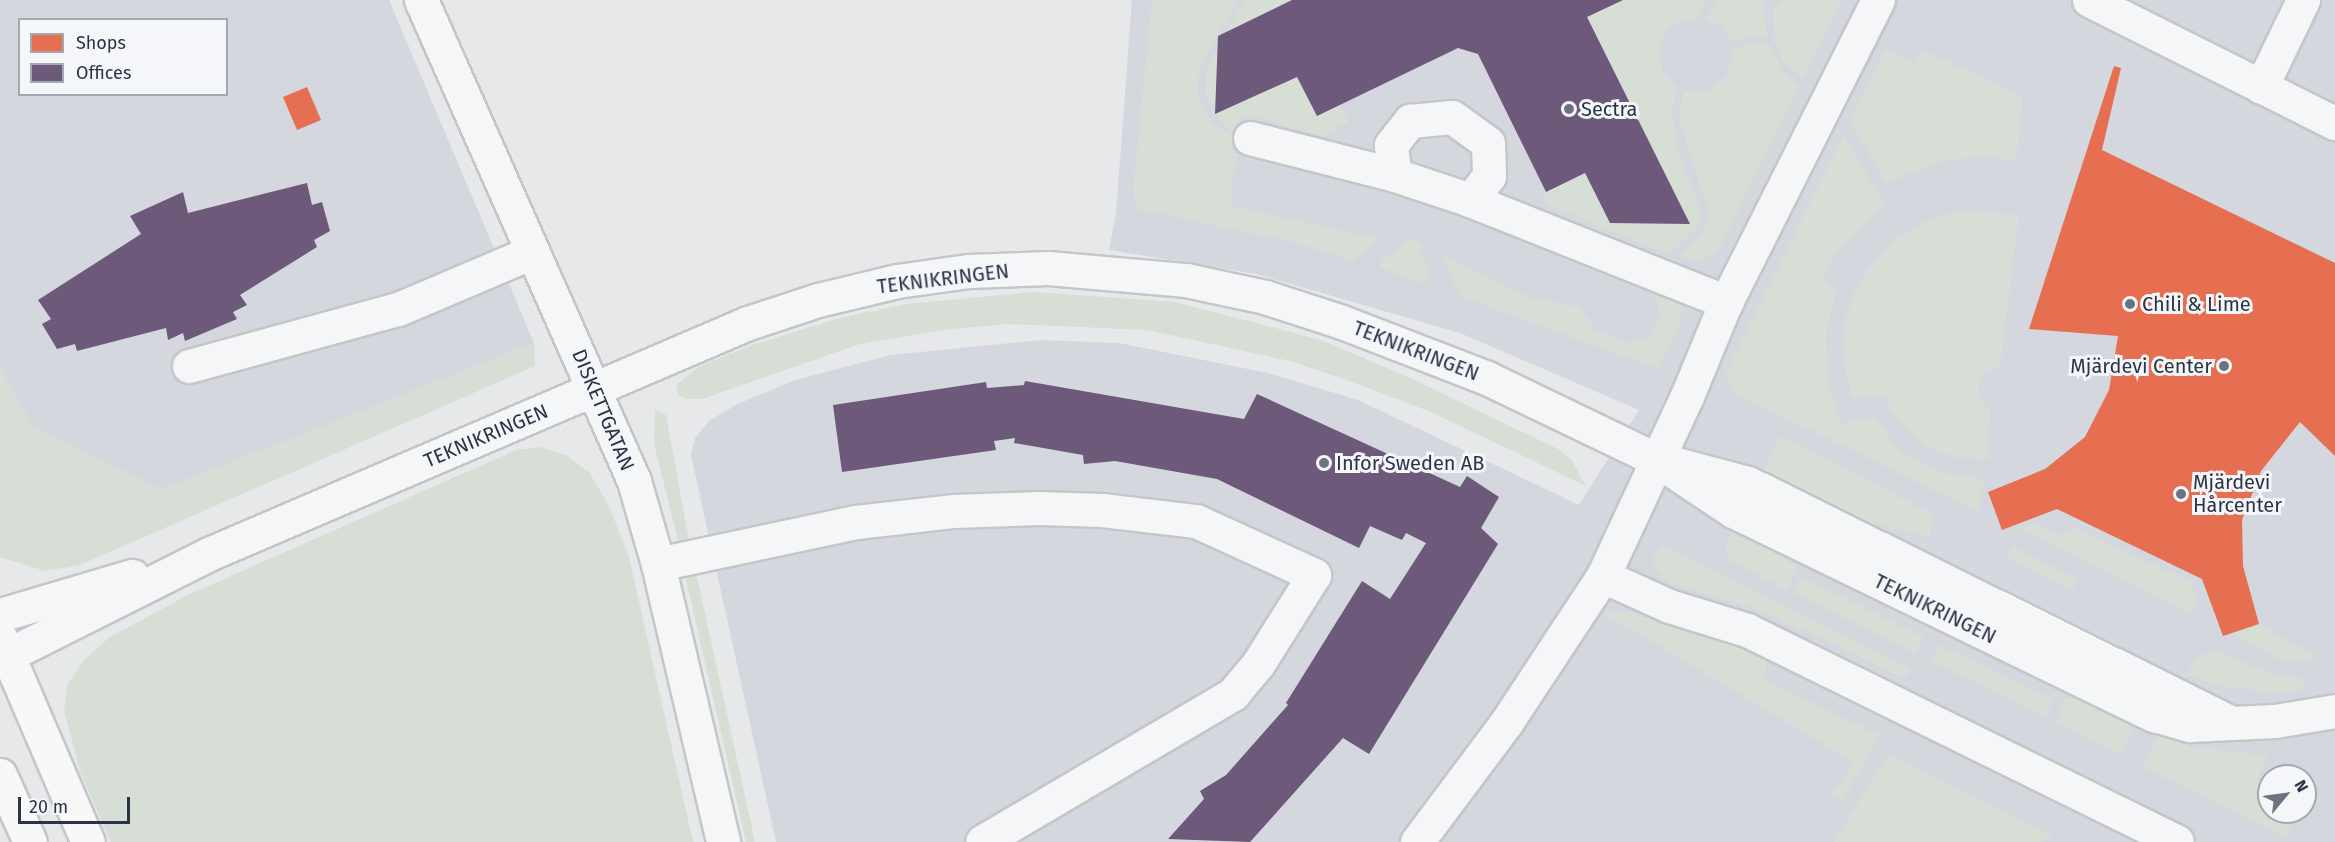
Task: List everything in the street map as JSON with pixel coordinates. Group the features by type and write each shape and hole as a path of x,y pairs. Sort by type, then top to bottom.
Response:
{"main road":[{"path":"3,651 88,842"},
{"path":"0,775 30,842"}],"street":[{"name":"DISKETTGATAN","path":"421,0 634,482 658,564 723,842"},
{"path":"1417,842 1506,723 1603,576 1655,459 1687,396 1726,302 1878,0"},
{"path":"2089,0 2335,123"},
{"path":"2261,87 2303,0"},
{"path":"1395,175 1391,145 1410,120 1452,117 1488,143 1489,176 1470,200"},
{"path":"1250,138 1395,175 1470,200 1726,302"},
{"path":"189,366 398,309 532,252"},
{"name":"TEKNIKRINGEN","path":"3,651 211,552 748,323 818,300 897,280 969,271 1116,272 1186,280 1265,297 1342,322 1486,378 1655,459 1733,511 2154,716 2190,725 2228,721 2275,721 2335,711"},
{"path":"658,564 866,520 954,511 1059,509 1163,515 1196,521 1314,575 1258,664 1233,694 982,842"},
{"name":"TEKNIKRINGEN","path":"0,615 211,552"},
{"path":"1603,576 1669,606 1747,630 2177,842"}],"shaded area":[{"path":"0,0 389,0 534,343 162,490 33,427 0,369"},
{"path":"1132,0 2335,0 2335,842 776,842 691,455 695,438 710,420 738,404 795,380 891,355 1040,340 1119,343 1268,373 1358,400 1579,505 1639,410 1460,333 1256,274 1109,250 1116,213"},
{"path":"1152,0 1238,0 1201,64 1197,88 1203,110 1216,126 1235,138 1232,152 1238,154 1231,182 1231,206 1381,239 1352,261 1293,242 1137,209 1133,188"},
{"path":"1245,0 1292,0 1226,32"},
{"path":"1623,0 1706,0 1698,19 1685,18 1667,29 1659,49 1662,71 1677,88 1672,113 1677,145 1701,212 1695,230 1669,255 1549,205 1542,195 1585,173 1689,224 1587,17"},
{"path":"1717,0 1763,0 1767,36 1731,41 1719,25 1706,19"},
{"path":"1782,0 1842,0 1803,79 1781,60 1775,42 1773,7"},
{"path":"1768,42 1784,73 1800,85 1718,251 1699,262 1678,257 1700,236 1709,216 1679,118 1684,91 1698,93 1713,88 1727,76 1733,48"},
{"path":"1218,47 1216,113 1297,77 1316,115 1340,104 1349,122 1323,136 1249,115 1239,121 1237,132 1225,126 1215,114 1205,93 1207,71"},
{"path":"1886,49 1914,64 1922,49 2023,97 2016,160 1979,157 1940,162 1887,183 1849,121"},
{"path":"1843,136 1885,203 1836,252 1821,280 1836,290 1826,335 1828,382 1841,424 1874,417 1899,450 1937,471 1985,480 1979,512 1732,392 1726,371"},
{"path":"1958,211 2019,215 2000,366 1986,371 1978,382 1979,398 1990,410 1988,459 1953,457 1925,445 1902,425 1883,397 1852,398 1844,362 1845,322 1854,291 1869,268 1897,239 1926,221"},
{"path":"1412,238 1421,246 1430,279 1425,284 1380,268 1381,261"},
{"path":"1443,256 1533,299 1578,306 1598,331 1626,343 1651,336 1659,313 1652,285 1670,291 1681,304 1680,325 1658,369 1459,296"},
{"path":"1034,292 1175,302 1321,340 1406,376 1558,449 1571,459 1586,486 1431,412 1355,383 1290,361 1147,330 1008,324 941,330 860,344 702,399 686,399 678,394 676,385 700,366 752,345 840,318 907,304"},
{"path":"534,343 535,366 80,565 45,571 0,557 0,369 33,427 162,489"},
{"path":"655,409 666,415 689,541 678,540 654,444"},
{"path":"1781,436 1935,515 1929,537 1859,521 1761,473"},
{"path":"540,447 566,455 589,472 609,506 629,557 693,842 111,842 81,774 64,711 68,684 85,659 110,637 188,595 516,450"},
{"path":"2035,523 2059,535 2076,528 2191,582 2197,603 2192,615 2020,529"},
{"path":"1736,525 1771,543 1797,567 1787,590 1730,561 1725,548"},
{"path":"1663,546 1911,669 1908,675 1900,677 1761,610 1666,583 1654,565 1653,558"},
{"path":"2012,546 2077,579 2073,590 2007,557"},
{"path":"692,572 697,577 755,842 746,842 686,579"},
{"path":"1800,576 1924,637 1916,654 1792,592"},
{"path":"1622,611 1669,622 1767,653 1765,680 1880,735 1842,801 1831,795 1854,762 1603,613"},
{"path":"2259,624 2317,656 2301,661 2278,659 2232,633"},
{"path":"1939,645 2054,699 2046,716 1931,662"},
{"path":"2214,649 2274,675 2306,679 2300,691 2266,691 2217,686 2187,675 2195,659"},
{"path":"2066,697 2097,703 2137,721 2121,755 2055,721"},
{"path":"2159,733 2195,748 2268,755 2264,764 2257,764 2257,823 2143,767"},
{"path":"1888,755 2054,836 2040,842 1833,842"},
{"path":"2259,824 2292,824 2286,837"}],"building: Shops":[{"name":"Mjärdevi Center","path":"2114,66 2121,68 2102,150 2335,263 2335,456 2300,422 2261,471 2242,520 2243,566 2259,624 2223,636 2202,579 2057,509 2002,530 1988,492 2045,469 2085,437 2109,390 2118,336 2029,329"},
{"path":"307,87 321,120 297,130 283,97"}],"building: Offices":[{"name":"Sectra","path":"1292,0 1623,0 1587,17 1690,224 1610,223 1585,173 1546,192 1478,54 1458,48 1317,116 1297,77 1215,114 1218,36"},
{"path":"307,183 312,205 322,202 330,231 314,240 317,247 240,295 247,305 233,312 237,319 185,341 183,333 168,340 166,328 77,351 75,344 57,349 42,324 51,319 38,300 141,234 130,216 183,192 188,213"},
{"path":"1025,381 1244,419 1257,394 1460,487 1467,476 1499,497 1481,528 1498,544 1369,754 1343,738 1250,842 1168,839 1204,799 1200,791 1226,775 1288,705 1286,703 1362,581 1390,599 1426,543 1406,533 1402,540 1370,526 1359,548 1217,479 1115,461 1084,464 1083,455 1014,443 1015,438 994,441 996,450 842,472 833,405 986,382 987,388 1024,385"}],"place":[{"name":"Sectra","path":"1569,109"},
{"name":"Chili & Lime","path":"2130,304"},
{"name":"Mjärdevi Center","path":"2224,366"},
{"name":"Infor Sweden AB","path":"1324,463"},
{"name":"Mjärdevi Hårcenter","path":"2181,494"}]}
